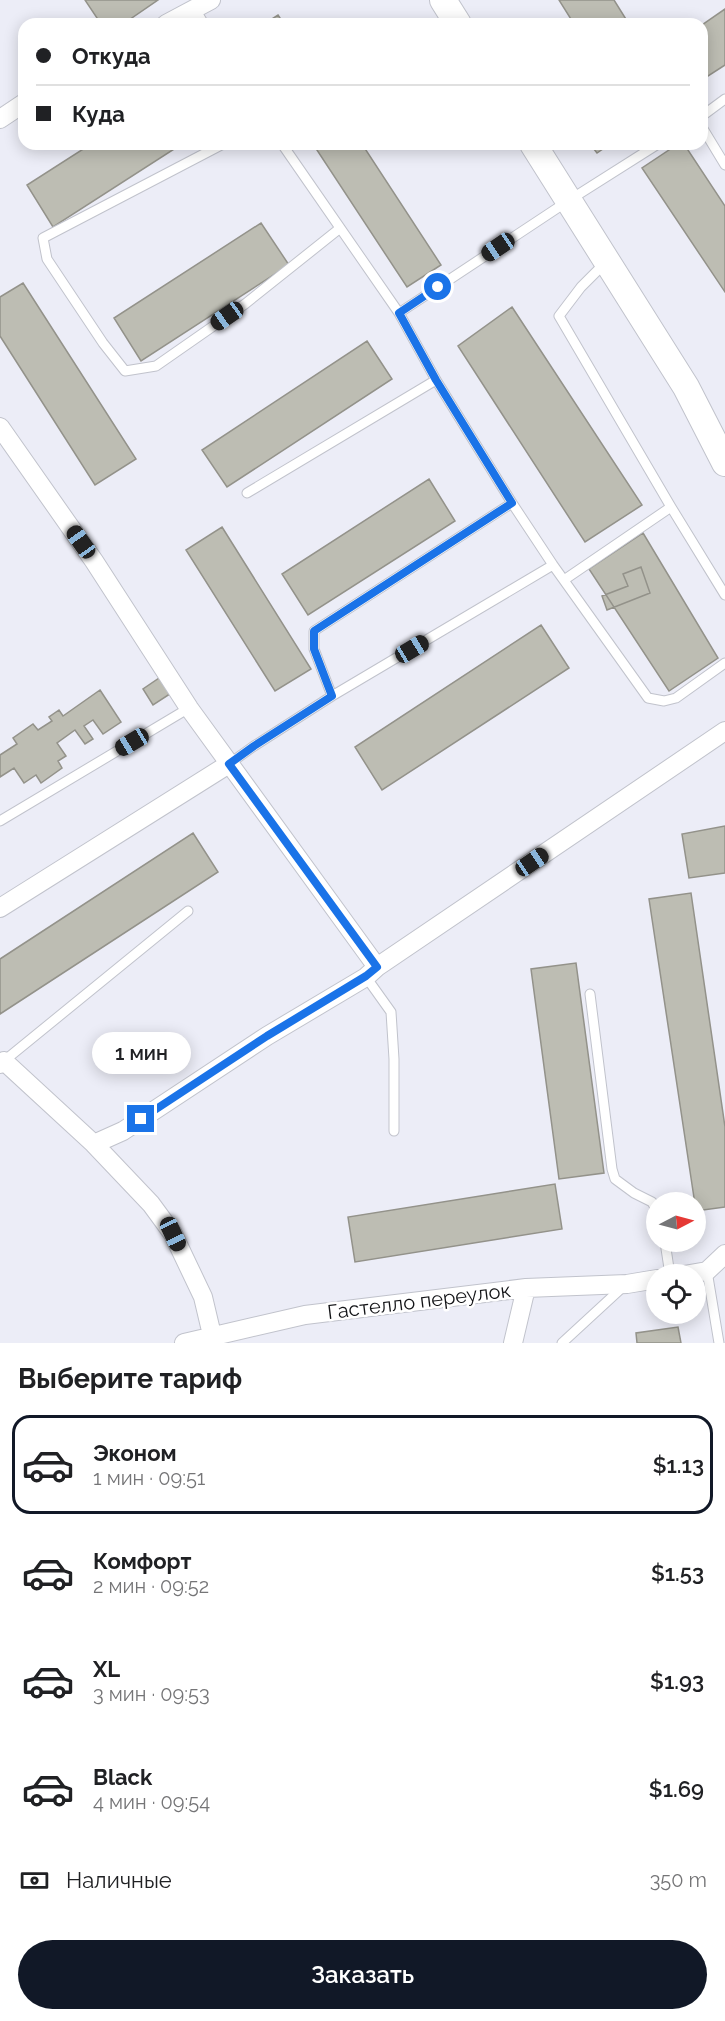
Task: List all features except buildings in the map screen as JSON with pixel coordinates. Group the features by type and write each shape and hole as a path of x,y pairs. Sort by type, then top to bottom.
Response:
{"main road":[{"path":"442,0 454,18"},
{"path":"537,150 686,387 725,463"},
{"path":"686,387 725,432"}],"street":[{"path":"183,18 203,11"},
{"path":"0,120 18,107"},
{"path":"0,427 94,561 189,708 371,972"},
{"path":"94,1144 123,1131 267,1036 371,972 725,731"},
{"path":"0,908 229,764"},
{"path":"1,1061 94,1144 151,1204 173,1234 203,1298 210,1339"},
{"path":"707,1271 725,1254"},
{"name":"Гастелло переулок","path":"184,1343 210,1339 305,1315 526,1288 627,1284 646,1281"},
{"path":"513,1343 526,1288"}],"lane":[{"path":"708,112 725,99"},
{"path":"708,137 725,165"},
{"path":"212,150 43,238 47,259 103,343 125,371 156,366 245,304 339,229"},
{"path":"286,150 399,313 436,380 512,503 553,565 648,698 664,701 676,698 725,663"},
{"path":"399,313 649,150"},
{"path":"606,261 581,287 559,316 670,507 725,595"},
{"path":"247,493 436,380"},
{"path":"332,696 314,649 314,631 512,503"},
{"path":"564,580 670,507"},
{"path":"229,764 332,696 553,565"},
{"path":"0,821 189,708"},
{"path":"1,1061 188,911"},
{"path":"371,972 391,1012 394,1059 394,1131"},
{"path":"590,994 612,1169 615,1179 646,1199"},
{"path":"707,1271 718,1343"},
{"path":"562,1343 627,1284"}],"route":[{"path":"141,1119 377,967 229,764 332,696 314,649 314,631 512,503 436,380 399,313 438,287"}]}
